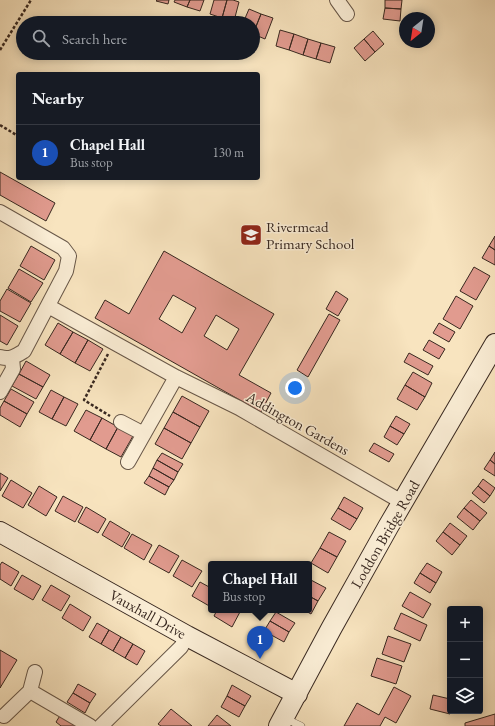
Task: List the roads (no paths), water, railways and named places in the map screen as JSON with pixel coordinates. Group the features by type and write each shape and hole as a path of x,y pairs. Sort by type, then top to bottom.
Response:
{"street":[{"path":"337,0 347,14"},
{"path":"0,212 63,248 69,256 66,271 24,351 6,358 13,369 0,392"},
{"name":"Addington Gardens","path":"48,306 176,377 239,408 402,502"},
{"name":"Loddon Bridge Road","path":"288,723 297,694 331,629 402,502 495,344"},
{"path":"128,462 176,377"},
{"path":"121,422 144,434"},
{"name":"Vauxhall Drive","path":"0,532 187,636 297,694"},
{"path":"101,726 181,647 187,636"},
{"path":"4,716 30,691 35,672"},
{"path":"30,691 90,726"}],"place":[{"name":"Rivermead Primary School","path":"251,235"},
{"name":"Chapel Hall","path":"260,659"}]}
